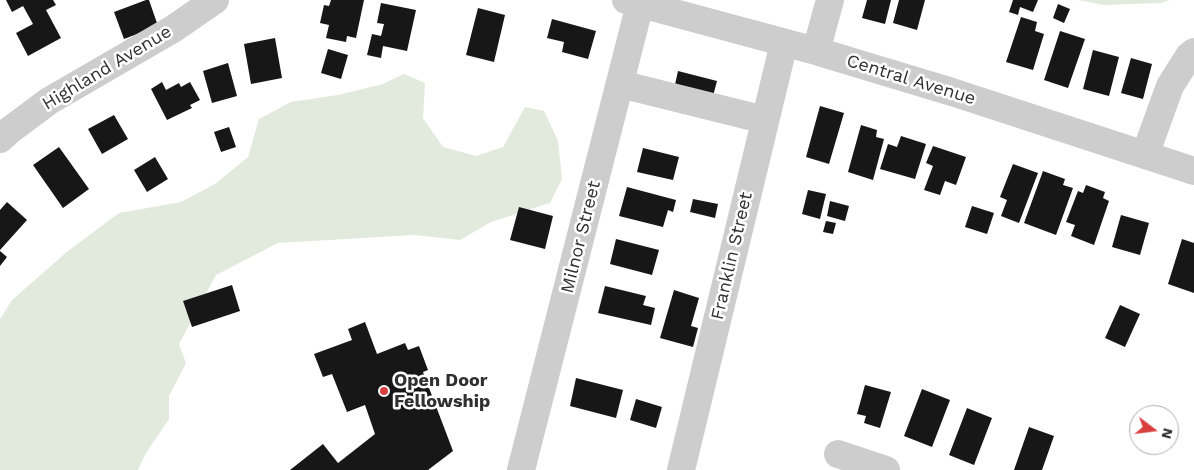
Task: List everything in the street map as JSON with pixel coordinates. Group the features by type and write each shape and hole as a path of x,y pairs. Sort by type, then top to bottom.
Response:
{"street":[{"name":"Highland Avenue","path":"0,139 49,101 174,29 215,0"},
{"path":"816,51 830,0"},
{"name":"Central Avenue","path":"633,2 816,51 952,92 1194,171"},
{"name":"Milnor Street","path":"521,470 620,84 633,2"},
{"name":"Franklin Street","path":"681,470 784,43"},
{"path":"1145,155 1170,86 1189,56 1194,52"},
{"path":"620,84 765,120"},
{"path":"838,454 886,470"}],"shaded area":[{"path":"1078,0 1170,0 1161,3 1104,5"},
{"path":"404,74 425,83 423,118 443,147 476,156 503,147 525,107 544,111 558,141 562,179 550,203 491,222 460,240 414,235 278,243 216,275 179,344 186,363 169,396 169,419 146,453 138,470 0,470 0,319 12,300 68,251 119,213 181,202 215,184 248,157 259,119 291,102 338,95 383,84"}],"building":[{"path":"6,0 53,0 56,5 46,10 61,38 28,56 16,33 33,24 23,6 12,12"},
{"path":"149,0 158,26 124,39 114,12"},
{"path":"331,0 364,0 356,38 347,36 346,42 326,38 329,25 320,23 324,5 329,6"},
{"path":"867,0 891,0 885,24 862,18"},
{"path":"899,0 925,0 917,30 893,23"},
{"path":"1013,0 1038,0 1033,12 1020,7 1018,15 1009,12"},
{"path":"381,3 416,10 407,51 383,46 381,58 367,55 372,34 381,36 384,24 377,23"},
{"path":"1058,4 1070,9 1064,23 1053,18"},
{"path":"478,8 505,15 494,62 466,55"},
{"path":"1021,17 1037,22 1035,31 1044,34 1033,70 1006,62"},
{"path":"552,19 596,31 588,59 562,52 564,42 547,38"},
{"path":"1060,31 1085,39 1068,88 1044,80"},
{"path":"275,38 282,78 251,84 244,44"},
{"path":"328,49 348,55 341,79 321,73"},
{"path":"1093,50 1119,57 1109,96 1083,89"},
{"path":"1131,58 1152,64 1143,99 1121,93"},
{"path":"228,63 237,96 212,103 203,71"},
{"path":"678,71 717,81 708,115 674,89"},
{"path":"162,82 166,90 179,83 181,87 190,82 200,100 190,105 192,108 167,120 151,89"},
{"path":"820,106 844,113 829,164 806,157"},
{"path":"114,115 128,139 102,154 88,129"},
{"path":"861,125 877,130 876,137 884,139 873,180 848,172"},
{"path":"229,127 236,147 221,152 214,132"},
{"path":"901,136 926,144 915,179 880,169 888,144 897,147"},
{"path":"933,146 966,157 956,185 945,181 940,195 924,190 933,166 926,163"},
{"path":"59,147 89,189 63,208 33,165"},
{"path":"643,148 679,157 673,180 637,172"},
{"path":"155,157 168,179 147,192 134,170"},
{"path":"1013,164 1038,173 1019,223 1001,216 1007,200 1000,197"},
{"path":"1043,171 1065,179 1063,185 1073,188 1056,235 1024,223"},
{"path":"1086,185 1105,192 1103,198 1109,201 1094,245 1071,236 1075,225 1066,222 1078,191 1083,193"},
{"path":"627,187 676,200 673,212 668,210 663,227 619,216"},
{"path":"808,190 826,194 820,219 802,214"},
{"path":"693,199 718,204 715,218 690,212"},
{"path":"830,201 849,206 845,221 827,216"},
{"path":"7,202 27,220 0,250 0,210"},
{"path":"972,206 994,213 987,234 965,227"},
{"path":"519,207 553,216 545,249 510,240"},
{"path":"1121,215 1149,223 1140,255 1112,247"},
{"path":"826,221 836,223 833,234 823,232"},
{"path":"616,239 659,250 652,275 610,264"},
{"path":"1182,239 1194,243 1194,293 1168,284"},
{"path":"0,251 7,257 0,266"},
{"path":"232,285 240,311 192,327 183,301"},
{"path":"605,286 646,296 643,305 655,308 651,325 598,313"},
{"path":"674,290 699,298 691,326 698,328 693,347 660,338"},
{"path":"1120,305 1140,314 1125,347 1105,338"},
{"name":"Open Door Fellowship","path":"365,322 377,354 405,343 408,350 419,346 428,370 423,372 453,451 428,470 290,470 323,444 338,463 375,434 365,405 347,412 332,374 323,377 314,354 352,340 348,329"},
{"path":"576,378 623,390 616,418 570,406"},
{"path":"865,385 891,392 880,428 864,423 866,416 857,414"},
{"path":"922,389 950,400 932,447 904,436"},
{"path":"636,399 662,407 656,428 630,420"},
{"path":"967,408 992,418 974,465 949,455"},
{"path":"1029,427 1054,436 1042,470 1014,470"}],"place":[{"name":"Open Door Fellowship","path":"384,391"}]}
